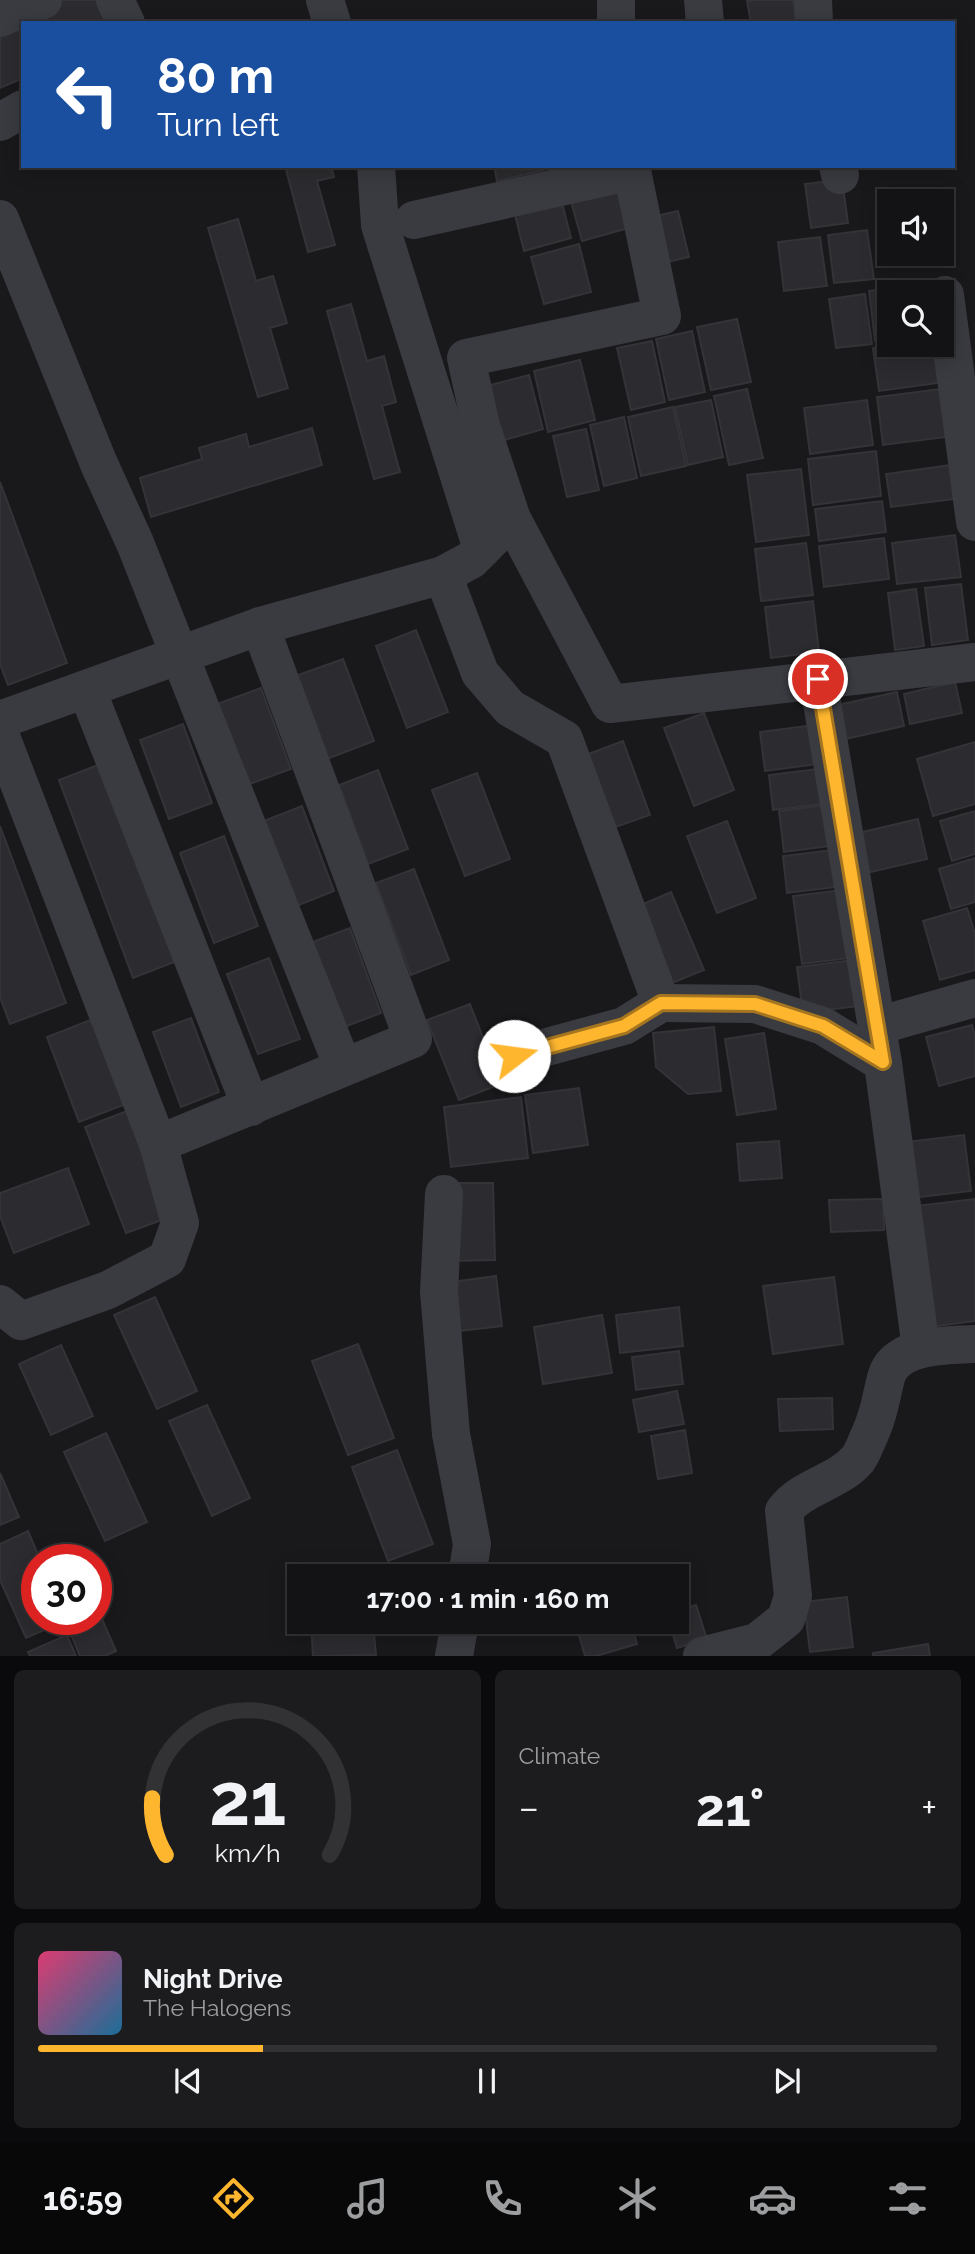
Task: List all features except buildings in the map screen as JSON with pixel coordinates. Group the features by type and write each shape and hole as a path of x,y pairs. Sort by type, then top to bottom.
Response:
{"street":[{"path":"0,18 43,0"},
{"path":"116,0 125,21"},
{"path":"325,0 331,21"},
{"path":"616,0 616,21"},
{"path":"703,0 705,21"},
{"path":"813,0 814,21"},
{"path":"0,122 21,110"},
{"path":"376,168 380,225 482,549"},
{"path":"414,220 632,169 662,316 466,358 481,426 512,519 610,704 975,662"},
{"path":"0,219 99,464 135,543 343,1067"},
{"path":"953,357 975,522"},
{"path":"0,720 260,626 443,575 471,560 512,519"},
{"path":"443,575 480,673 510,708 564,739 661,1003"},
{"path":"158,1144 413,1039 260,626"},
{"path":"818,679 880,1044 921,1349"},
{"path":"88,690 251,1107"},
{"path":"0,734 158,1144 180,1223 167,1259 108,1290 21,1321 0,1304"},
{"path":"514,1056 624,1026 661,1003 755,1004 880,1044 975,998"},
{"path":"444,1194 439,1292 451,1434 472,1544 469,1564"},
{"path":"702,1656 757,1642 786,1619 793,1596 784,1511 792,1500 839,1474 858,1458 880,1414 886,1375 896,1361 921,1349 975,1344"},
{"path":"454,1656 458,1634"}],"route":[{"path":"514,1056 624,1026 661,1003 755,1004 823,1026 883,1062 818,679"}]}
